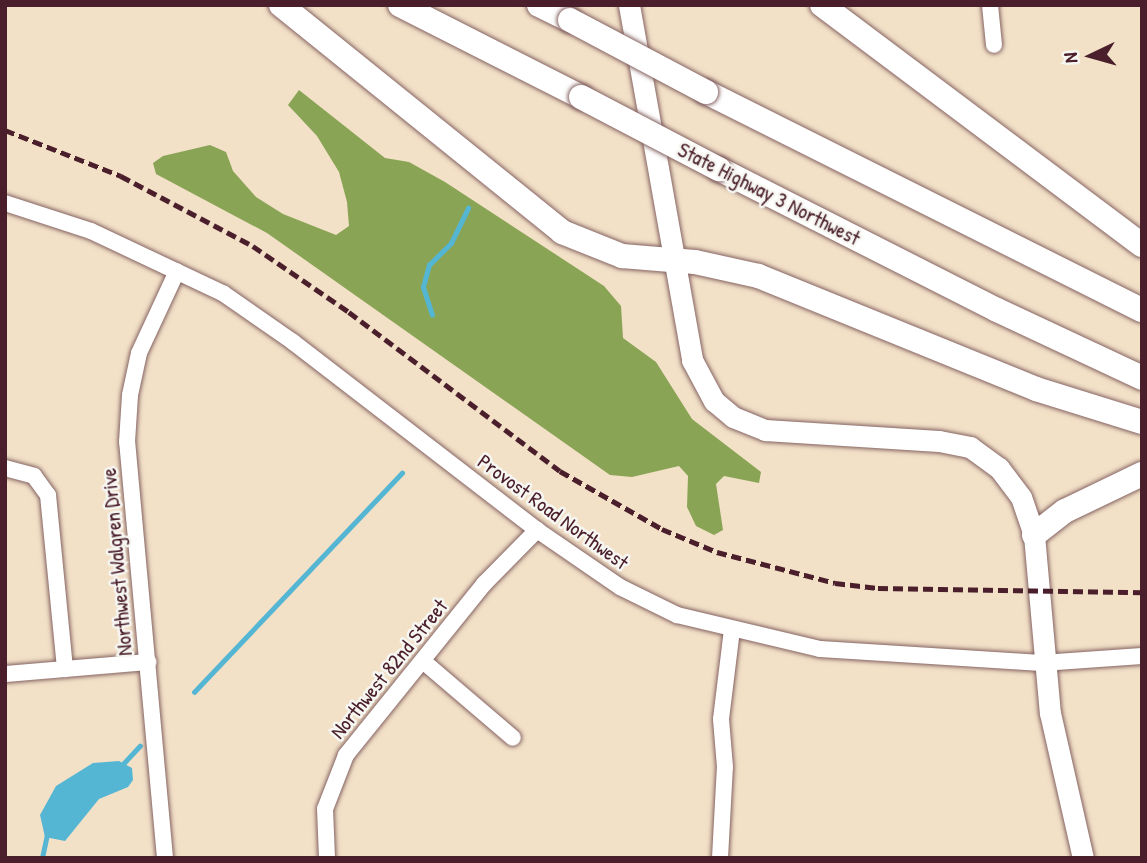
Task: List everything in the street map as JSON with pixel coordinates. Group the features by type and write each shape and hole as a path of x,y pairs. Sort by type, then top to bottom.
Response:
{"highway":[{"path":"281,5 562,232 622,256 674,261 758,276 1037,388 1142,422"},
{"name":"State Highway 3 Northwest","path":"400,5 997,310 1142,378"},
{"path":"540,5 706,92 1142,310"},
{"path":"822,5 1142,244"},
{"path":"1034,535 1065,511 1142,474"}],"main road":[{"path":"629,5 697,375 714,401 733,417 776,432 939,441 970,447 1012,482 1034,535 1042,663 1056,746 1083,858"}],"street":[{"path":"990,5 994,45"},
{"name":"Provost Road Northwest","path":"5,204 91,231 224,294 293,342 537,530 620,587 677,615 820,649 1042,663 1142,656"},
{"name":"Northwest Walgren Drive","path":"165,858 127,418 139,353 177,271"},
{"path":"5,468 34,476 48,495 65,669"},
{"name":"Northwest 82nd Street","path":"327,858 325,809 333,781 366,726 423,661 484,584 537,530"},
{"path":"720,858 725,767 721,719 732,630"},
{"path":"423,661 513,738"},
{"path":"5,674 148,662"}],"green space":[{"path":"299,90 385,158 409,162 445,182 604,286 621,306 623,338 656,362 692,419 761,472 759,483 724,476 716,484 723,530 714,535 696,526 687,507 688,476 679,466 632,477 610,475 267,233 156,174 153,163 163,156 210,145 226,152 233,171 256,197 283,214 336,235 349,226 347,202 339,172 317,136 288,105"}],"water":[{"path":"119,761 132,768 133,780 128,787 99,799 65,841 45,837 40,815 56,786 93,763"}],"waterway":[{"path":"432,315 423,287 429,265 451,243 468,208"},
{"path":"194,692 402,473"},
{"path":"122,765 140,746"},
{"path":"42,858 47,835"}],"railway":[{"path":"5,130 121,176 253,246 349,312 560,471 662,529 717,552 835,583 878,588 1142,592"}]}
